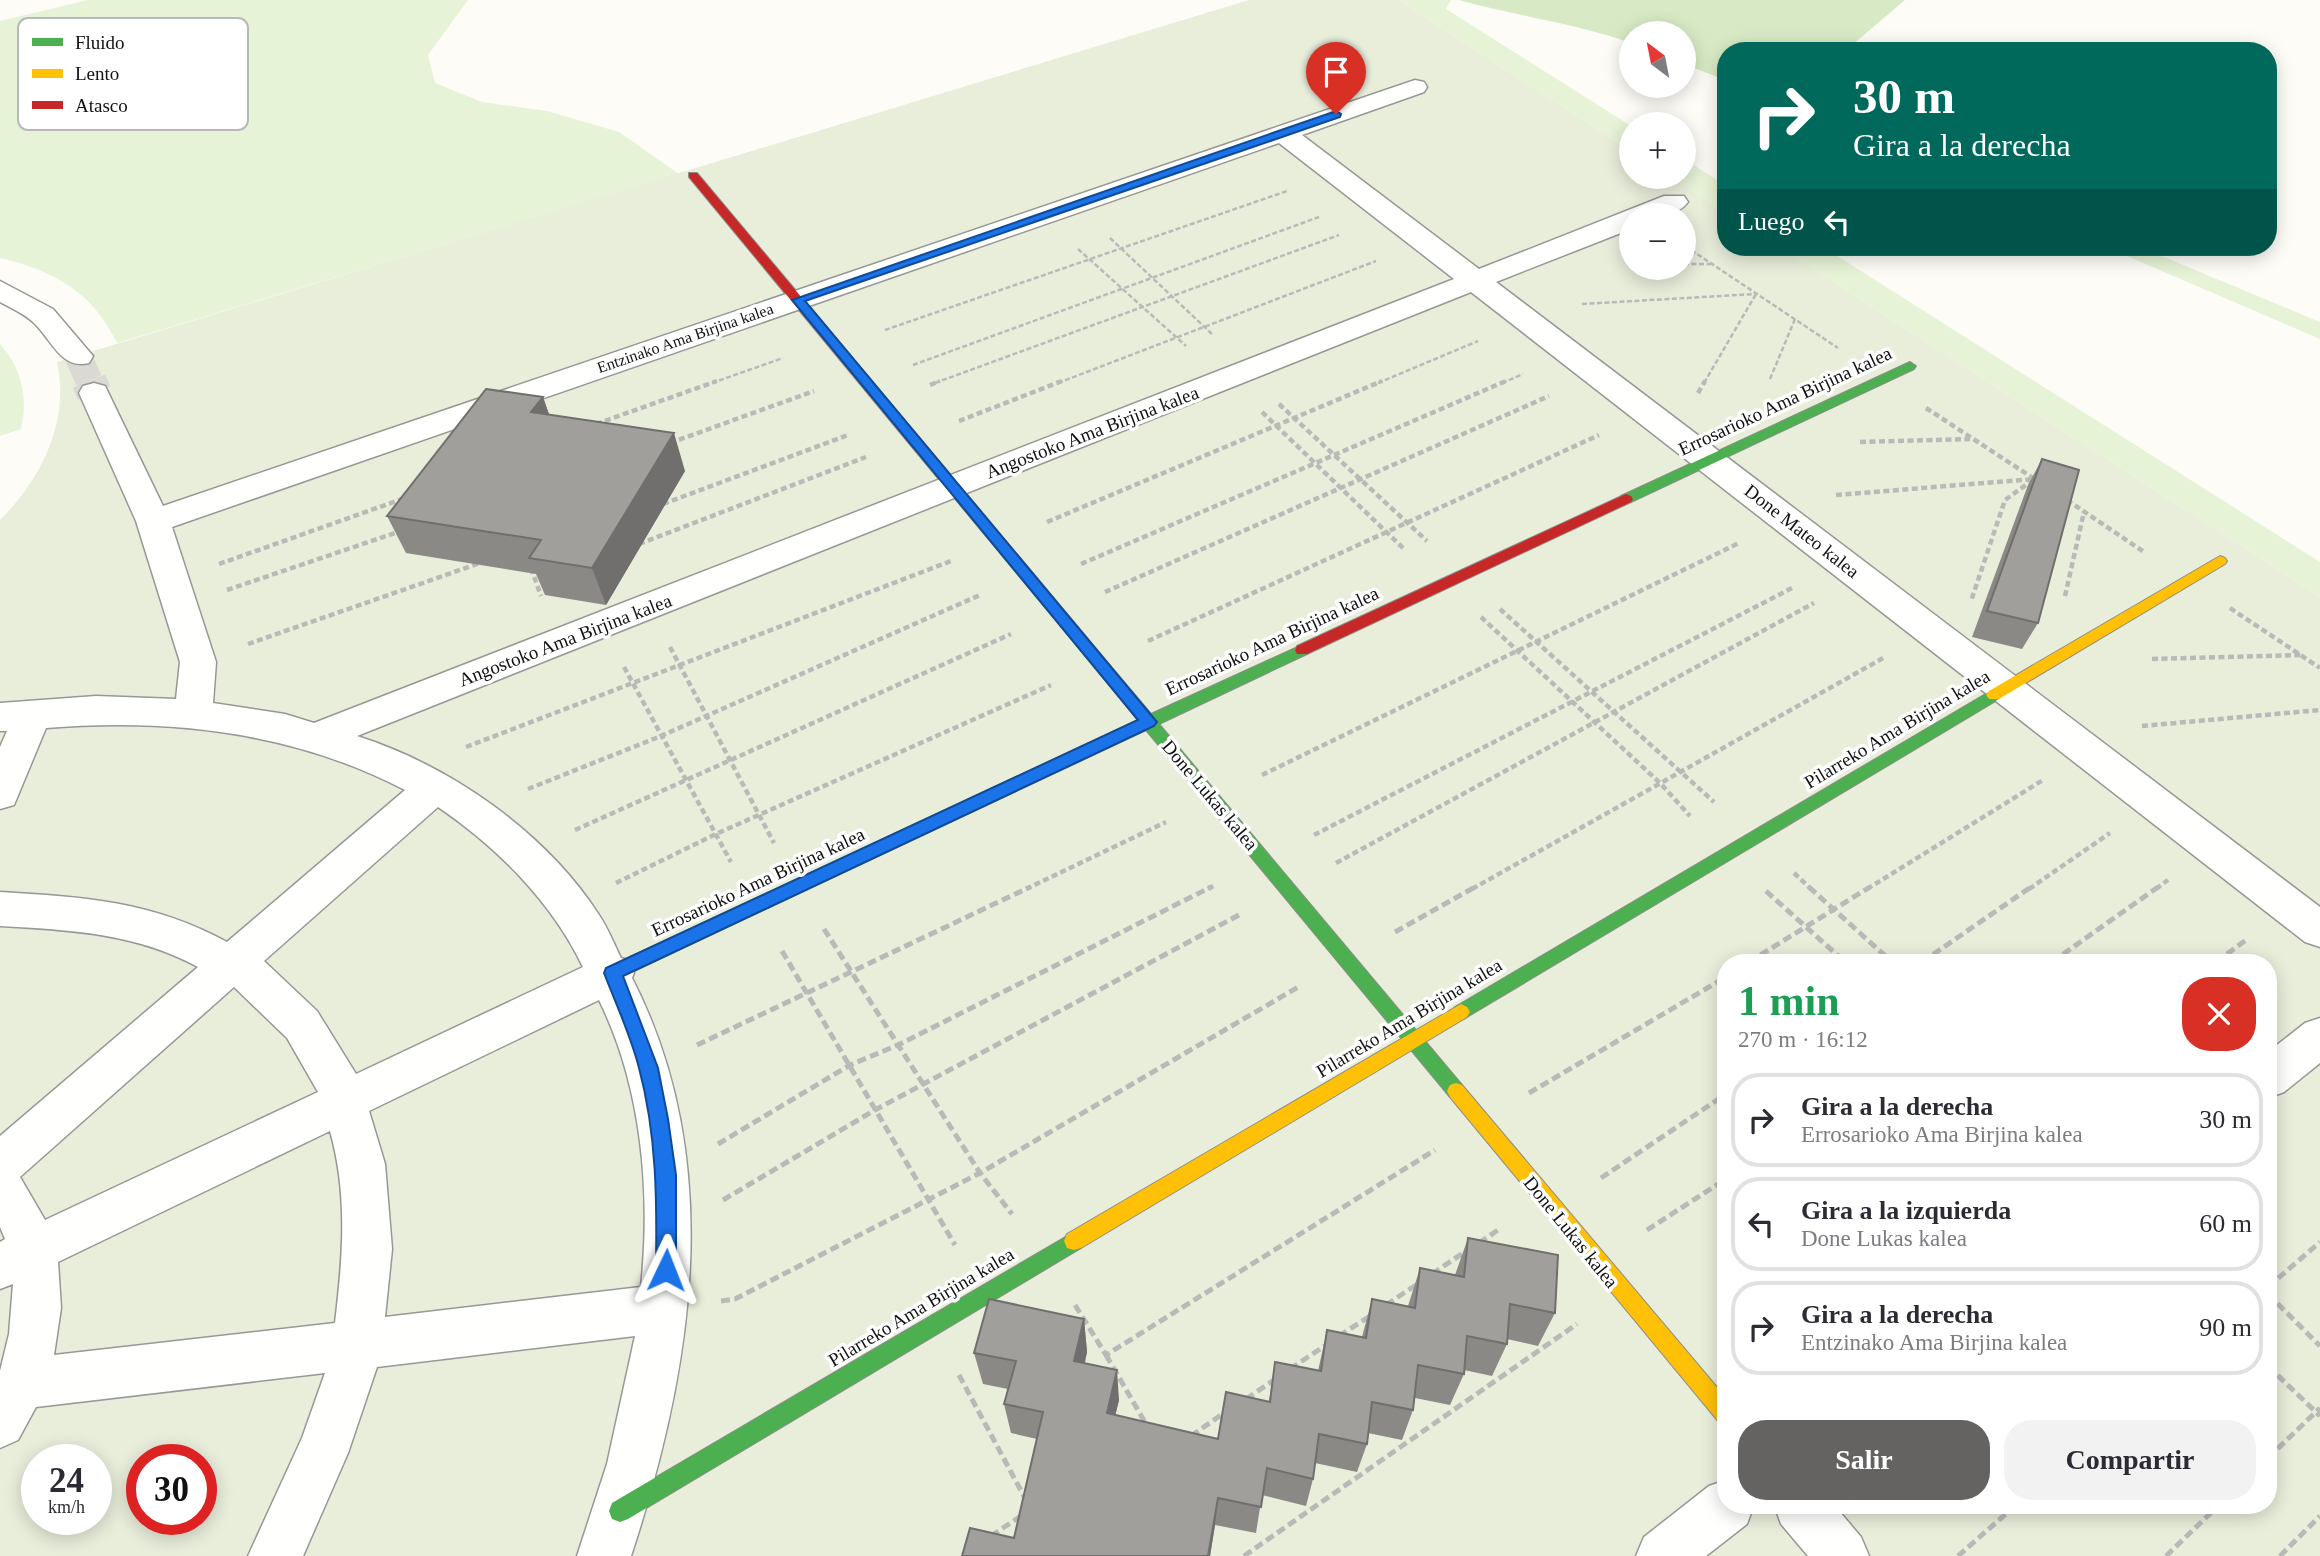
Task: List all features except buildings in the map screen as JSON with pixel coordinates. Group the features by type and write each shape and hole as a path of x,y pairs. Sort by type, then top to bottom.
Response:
{"street":[{"name":"Entzinako Ama Birjina kalea","path":"153,521 1415,87"},
{"name":"Done Mateo kalea","path":"1283,133 2320,930"},
{"name":"Done Lukas kalea","path":"693,175 1717,1404"},
{"name":"Angostoko Ama Birjina kalea","path":"318,737 1619,224"},
{"path":"0,290 43,315 78,356"},
{"name":"Errosarioko Ama Birjina kalea","path":"613,973 1910,366"},
{"path":"94,393 153,521 198,662 193,713"},
{"name":"Pilarreko Ama Birjina kalea","path":"620,1511 2220,561"},
{"path":"0,794 16,715 115,710 230,717 318,737 405,769 475,810 526,853 571,904 613,973 648,1068 659,1119 667,1187 663,1309 647,1406 620,1511 604,1556"},
{"path":"0,1165 436,786"},
{"path":"0,908 33,908 107,915 174,934 233,962 280,999 319,1045 347,1100 366,1170 370,1252 357,1346 327,1445 275,1556"},
{"path":"17,1258 613,973"},
{"path":"2277,1071 2320,1037"},
{"path":"0,1188 17,1207 17,1258 38,1313 10,1403 357,1346 663,1309"},
{"path":"1663,1556 1717,1514"},
{"path":"1807,1514 1842,1556"}],"path":[{"path":"541,387 572,432 832,340 860,339 1337,174"},
{"path":"663,445 860,374 891,373 1380,207"},
{"path":"883,402 1380,207"},
{"path":"1150,1432 1106,1355 1045,1258 980,1173 797,887 649,606 615,553 1426,242"},
{"path":"1696,253 2044,485"},
{"path":"1696,264 1711,264"},
{"path":"1511,308 1756,294"},
{"path":"1675,433 1756,294"},
{"path":"663,505 895,417"},
{"path":"1762,501 2034,479"},
{"path":"1955,649 2005,500 2034,479"},
{"path":"176,593 409,496"},
{"path":"2064,498 2320,667"},
{"path":"176,593 401,531"},
{"path":"528,560 542,598 600,626 755,906 965,1261 972,1303"},
{"path":"198,662 485,561"},
{"path":"1761,954 2077,743 2320,710"},
{"path":"1934,954 2154,803"},
{"path":"2063,954 2213,848"},
{"path":"1106,1355 1480,1122 1717,981"},
{"path":"1429,1276 1717,1100"},
{"path":"1597,1262 1717,1185"},
{"path":"2277,1279 2320,1242"},
{"path":"1383,1307 1418,1284"},
{"path":"1244,1556 1622,1293"},
{"path":"2277,1303 2320,1346"},
{"path":"1244,1400 1371,1315"},
{"path":"932,1326 1031,1510 981,1543"},
{"path":"2277,1374 2319,1412 2277,1450"},
{"path":"1186,1439 1233,1408"},
{"path":"1958,1556 2006,1514"},
{"path":"2166,1556 2210,1514"},
{"path":"2280,1556 2320,1516"}],"green space":[{"path":"88,0 468,0 428,55 435,83 482,102 547,111 619,132 679,174 117,343 96,310 70,286 38,270 0,258 0,21"},
{"path":"1249,0 1398,0 1619,143 1619,189 1690,189 1717,207 1717,256 1793,256 2320,597 2320,1556 0,1556 0,520 15,504 40,467 56,427 59,406 57,362"},
{"path":"1398,0 1451,0 1446,9 1619,118 1619,143"},
{"path":"1459,0 1905,0 1856,42 1717,42 1717,77 1696,69 1696,21 1619,21 1619,39"},
{"path":"1696,167 1717,180 1717,207 1690,189 1696,189"},
{"path":"1793,256 1837,256 2320,562 2320,597"},
{"path":"2127,256 2162,256 2320,322 2320,339"},
{"path":"0,344 18,373 24,406 21,429 0,436"}],"tunnel":[{"path":"78,356 90,383"},
{"path":"89,381 94,393"}],"traffic: fast":[{"path":"1626,499 1910,366"},
{"path":"613,973 1302,650"},
{"path":"1118,685 1456,1091"},
{"path":"1461,1012 1994,695"},
{"path":"620,1511 1074,1241"}],"traffic: slow":[{"path":"918,445 1118,685"},
{"path":"1994,695 2220,561"},
{"path":"1074,1241 1461,1012"},
{"path":"1456,1091 1717,1404"}],"traffic: jam":[{"path":"693,175 918,445"},
{"path":"1302,650 1626,499"}],"route":[{"path":"666,1270 666,1175 659,1119 648,1068 613,973 1149,722 798,300 1336,114"}]}
